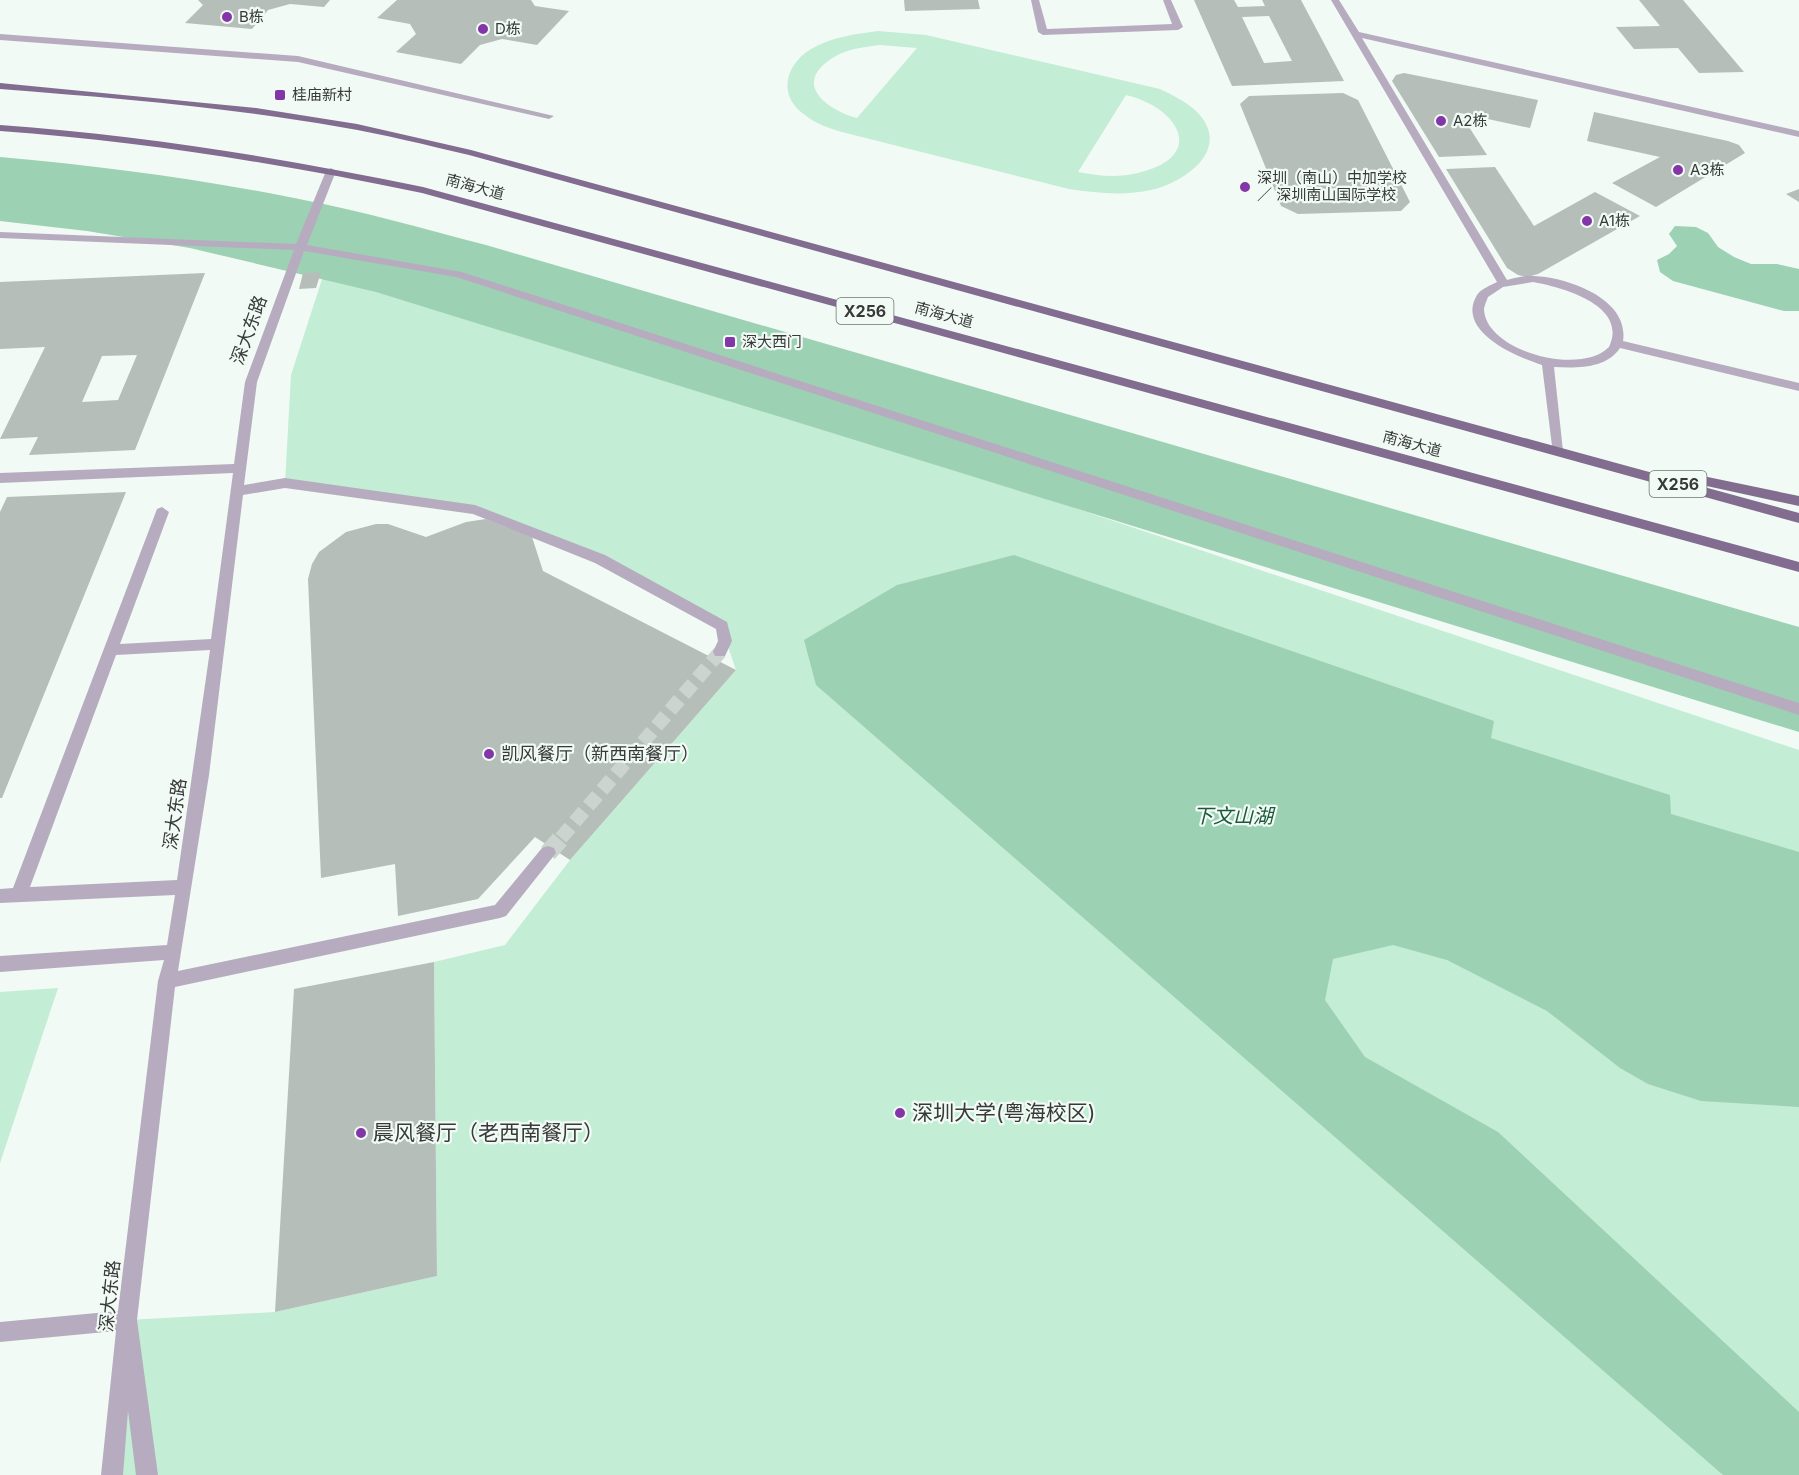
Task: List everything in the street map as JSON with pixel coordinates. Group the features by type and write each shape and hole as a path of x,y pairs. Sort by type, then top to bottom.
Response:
{"main road":[{"name":"南海大道","path":"0,86 106,94 263,112 342,124 471,153 1799,518"},
{"name":"南海大道","path":"0,128 161,144 331,171 423,190 1799,567"},
{"path":"1557,450 1799,501"},
{"path":"1720,546 1799,573"}],"street":[{"path":"1035,0 1043,32 1178,27 1167,0"},
{"path":"1335,0 1503,283"},
{"path":"1355,34 1799,134"},
{"path":"0,37 297,59 549,116"},
{"name":"深大东路","path":"112,1475 127,1320 167,981 184,887 239,491 251,382 331,171"},
{"path":"0,235 301,247 458,274 1799,709"},
{"path":"1533,279 1568,286 1584,292 1609,311 1619,333 1617,343 1611,352 1585,364 1548,363 1511,351 1496,341 1485,330 1479,318 1478,307 1482,297 1490,289 1503,283 1533,279"},
{"path":"1617,343 1799,387"},
{"path":"1548,363 1557,450"},
{"path":"0,478 241,468"},
{"path":"239,491 285,483 475,510 600,559 722,626 725,641 720,652"},
{"path":"19,895 162,512"},
{"path":"111,650 218,644"},
{"path":"167,981 500,911 548,854"},
{"path":"0,896 184,887"},
{"path":"0,964 174,952"},
{"path":"0,1332 127,1320 147,1475"}],"shaded area":[{"path":"878,31 926,35 1160,89 1195,110 1206,124 1210,137 1208,149 1191,171 1165,186 1131,193 1089,192 1069,189 842,132 814,121 796,107 790,99 788,81 795,63 802,56 827,42","holes":["880,45 917,48 857,118 826,103 814,87 815,78 820,69 831,59 848,51","1126,95 1145,101 1172,121 1178,133 1179,145 1173,156 1160,166 1130,175 1108,176 1078,172"]},
{"path":"0,157 113,169 225,185 323,204 486,245 1799,627 1799,732 376,292 190,248 87,231 0,221"},
{"path":"1675,226 1696,227 1708,233 1718,247 1751,264 1777,264 1799,269 1799,311 1784,311 1673,281 1660,272 1657,260 1669,254 1677,246 1669,234"},
{"name":"深圳大学(粤海校区)","path":"325,270 455,301 1799,750 1799,1475 112,1475 127,1320 275,1312 437,1276 434,962 505,945 570,860 736,670 721,626 600,559 475,510 285,483 291,375"},
{"name":"下文山湖","path":"1014,555 1494,721 1491,738 1670,795 1671,814 1799,852 1799,1107 1701,1101 1648,1084 1620,1068 1547,1011 1447,960 1393,945 1333,959 1325,1000 1365,1057 1498,1132 1799,1412 1799,1475 1723,1475 816,685 804,640 897,585"},
{"path":"58,988 0,1163 0,992"}],"building":[{"name":"B栋","path":"198,0 330,0 324,7 290,4 268,10 252,29 185,23 203,5"},
{"name":"D栋","path":"397,0 531,0 535,6 569,11 537,45 502,39 480,45 461,64 396,52 416,34 410,24 377,18"},
{"path":"904,0 978,0 980,9 905,11"},
{"path":"1194,0 1234,0 1238,7 1265,6 1262,0 1301,0 1344,81 1232,86","holes":["1269,16 1292,61 1264,63 1242,17"]},
{"path":"1639,0 1683,0 1744,72 1699,73 1678,48 1634,49 1616,27 1660,26"},
{"name":"A2栋","path":"1404,73 1538,100 1530,128 1460,113 1487,155 1439,157 1392,81 1396,75"},
{"path":"1343,93 1358,100 1410,202 1401,211 1298,214 1281,206 1240,104 1249,96"},
{"name":"A3栋","path":"1594,112 1728,141 1739,145 1745,153 1656,207 1612,183 1660,157 1587,141"},
{"name":"A1栋","path":"1495,167 1534,226 1595,192 1640,216 1538,274 1527,277 1518,275 1507,268 1446,169"},
{"path":"1799,189 1799,202 1786,194"},
{"path":"321,272 316,288 299,289 303,273"},
{"path":"205,273 135,450 29,455 38,437 0,439 45,347 0,349 0,282","holes":["137,355 118,400 82,402 102,356"]},
{"path":"126,492 2,798 0,798 0,512 7,497"},
{"name":"凯风餐厅（新西南餐厅）","path":"486,519 532,537 543,571 736,670 570,860 535,837 478,899 398,916 395,864 321,878 308,579 312,564 319,552 346,532 376,524 388,524 426,537 466,522"},
{"name":"晨风餐厅（老西南餐厅）","path":"434,962 437,1276 275,1312 294,989"}],"tunnel":[{"path":"561,838 720,652"},
{"path":"548,853 562,837"}],"place":[{"name":"B栋","path":"227,17"},
{"name":"D栋","path":"483,29"},
{"name":"桂庙新村","path":"280,95"},
{"name":"A2栋","path":"1441,121"},
{"name":"A3栋","path":"1678,170"},
{"name":"深圳（南山）中加学校 ／ 深圳南山国际学校","path":"1245,187"},
{"name":"A1栋","path":"1587,221"},
{"name":"深大西门","path":"730,342"},
{"name":"凯风餐厅（新西南餐厅）","path":"489,754"},
{"name":"深圳大学(粤海校区)","path":"900,1113"},
{"name":"晨风餐厅（老西南餐厅）","path":"361,1133"}]}
